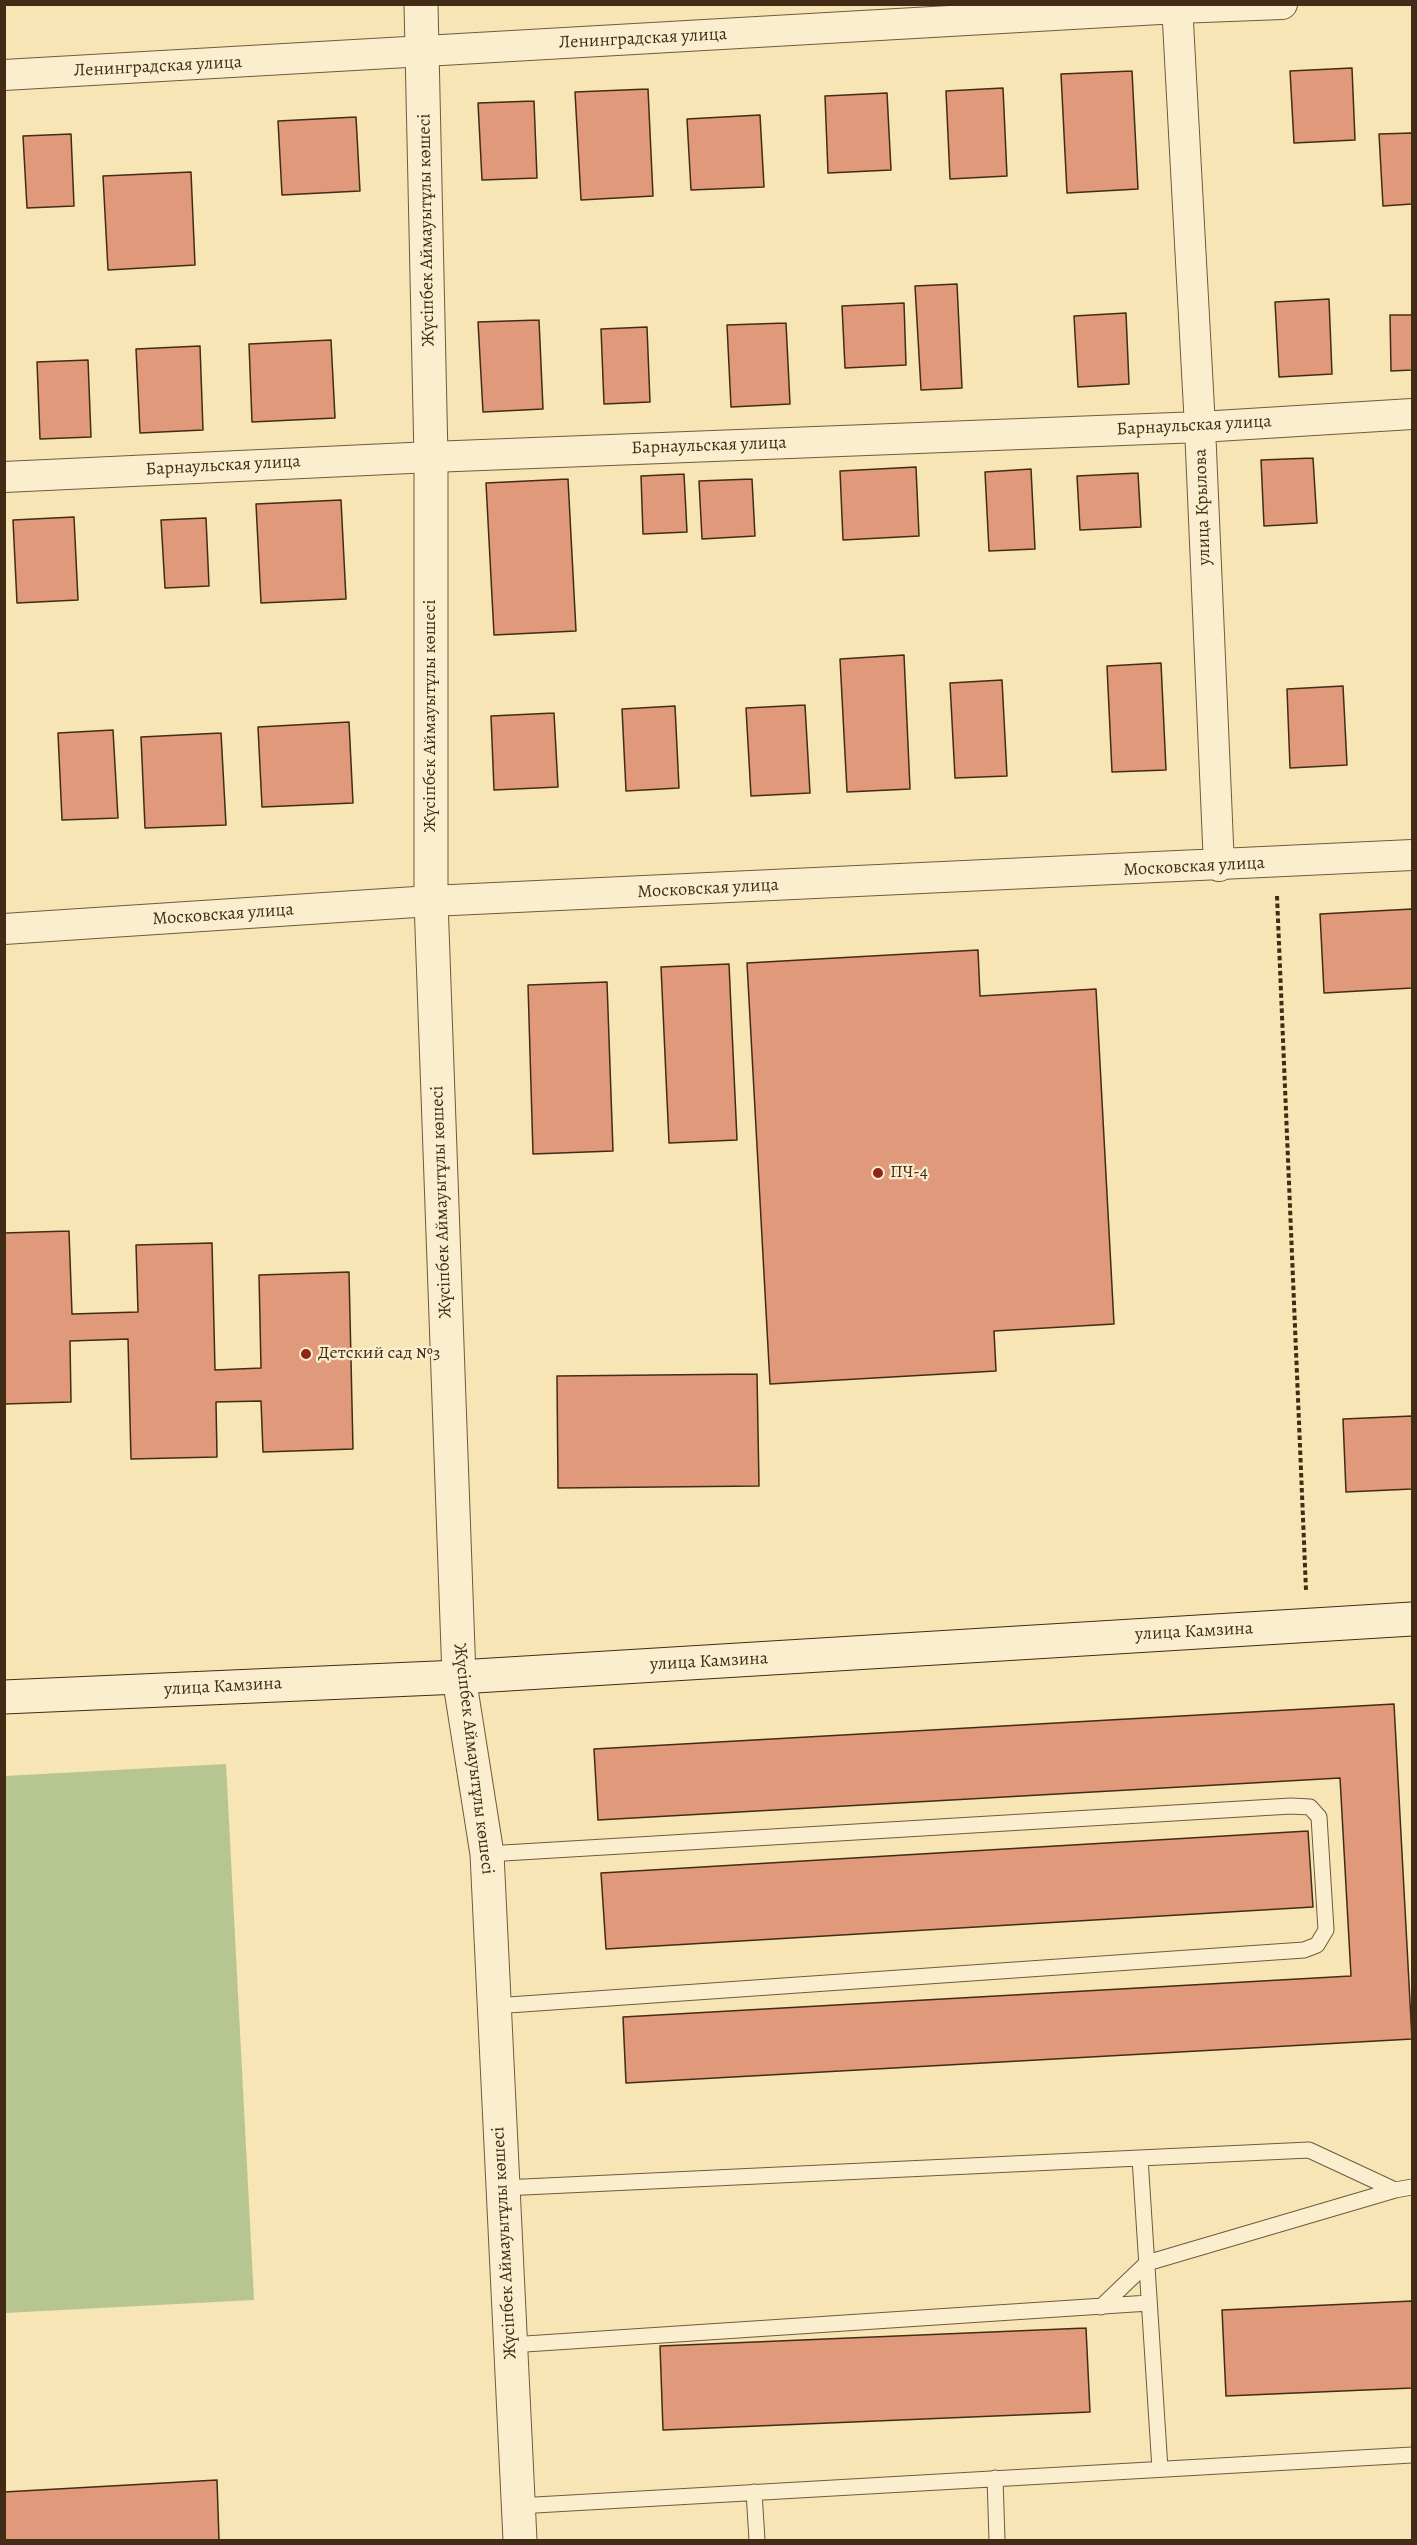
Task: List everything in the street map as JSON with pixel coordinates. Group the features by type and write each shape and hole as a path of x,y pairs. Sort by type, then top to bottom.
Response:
{"street":[{"name":"Жүсіпбек Аймауытұлы көшесі","path":"421,4 424,52 431,457 431,901 459,1677 487,1854 520,2541"},
{"name":"Ленинградская улица","path":"4,75 1177,6 1282,4"},
{"name":"улица Крылова","path":"1177,6 1200,427 1219,866"},
{"name":"Барнаульская улица","path":"4,477 431,457 1200,427 1413,414"},
{"name":"Московская улица","path":"4,929 431,901 1219,866 1413,855"},
{"name":"улица Камзина","path":"4,1697 459,1677 1413,1619"}],"lane":[{"path":"487,1854 1292,1806 1310,1807 1319,1817 1326,1930 1317,1945 1304,1950 494,2006"},
{"path":"503,2188 1309,2150 1395,2190"},
{"path":"1140,2158 1160,2469"},
{"path":"1101,2307 1147,2263 1395,2190 1413,2187"},
{"path":"510,2345 1149,2303"},
{"path":"518,2506 1413,2455"},
{"path":"995,2478 998,2541"},
{"path":"754,2493 757,2541"}],"path":[{"path":"1276,863 1308,1626"}],"green space":[{"path":"226,1764 254,2300 5,2313 5,1776"}],"building":[{"path":"1352,68 1355,140 1294,143 1290,71"},
{"path":"1132,71 1138,189 1067,193 1061,74"},
{"path":"1003,88 1007,176 950,179 946,91"},
{"path":"648,89 653,196 581,200 575,92"},
{"path":"887,93 891,170 828,173 825,96"},
{"path":"534,101 537,178 482,180 478,103"},
{"path":"760,115 764,187 691,190 687,119"},
{"path":"356,117 360,191 282,195 278,121"},
{"path":"1412,133 1412,204 1383,206 1379,134"},
{"path":"71,134 74,206 27,208 23,136"},
{"path":"191,172 195,265 108,270 103,176"},
{"path":"957,284 962,388 921,390 915,286"},
{"path":"1329,299 1332,374 1279,377 1275,302"},
{"path":"904,303 906,365 845,368 842,306"},
{"path":"1126,313 1129,384 1078,387 1074,316"},
{"path":"1390,315 1412,315 1412,370 1391,371"},
{"path":"539,320 543,409 483,412 478,322"},
{"path":"786,323 790,404 731,407 727,325"},
{"path":"647,327 650,402 604,404 601,329"},
{"path":"331,340 335,418 252,422 249,344"},
{"path":"200,346 203,430 140,433 136,349"},
{"path":"88,360 91,437 40,439 37,362"},
{"path":"1313,458 1317,523 1264,526 1261,460"},
{"path":"916,467 919,536 843,540 840,471"},
{"path":"1031,469 1035,549 989,551 985,472"},
{"path":"1138,473 1141,527 1080,530 1077,476"},
{"path":"684,474 687,532 643,534 641,476"},
{"path":"568,479 576,631 494,635 486,483"},
{"path":"752,479 755,536 702,539 699,481"},
{"path":"341,500 346,599 261,603 256,504"},
{"path":"74,517 78,600 17,603 13,520"},
{"path":"206,518 209,586 165,588 161,520"},
{"path":"904,655 910,789 847,792 840,659"},
{"path":"1161,663 1166,770 1112,772 1107,666"},
{"path":"1002,680 1007,776 955,778 950,683"},
{"path":"1343,686 1347,765 1290,768 1287,689"},
{"path":"805,705 810,793 751,796 746,708"},
{"path":"675,706 679,788 626,791 622,709"},
{"path":"554,713 558,787 494,790 491,716"},
{"path":"349,722 353,803 262,807 258,727"},
{"path":"113,730 118,818 62,820 58,733"},
{"path":"221,733 226,825 145,828 141,737"},
{"path":"1412,909 1412,988 1324,993 1320,914"},
{"path":"978,950 980,996 1096,989 1114,1324 994,1331 996,1371 770,1384 747,963"},
{"path":"729,964 737,1140 669,1143 661,967"},
{"path":"607,982 613,1151 533,1154 528,985"},
{"name":"Детский сад №3","path":"69,1231 72,1314 138,1312 136,1245 212,1243 215,1370 261,1368 259,1275 349,1272 353,1449 263,1452 261,1401 216,1402 217,1457 131,1459 128,1339 70,1341 71,1402 4,1404 4,1233"},
{"path":"757,1374 759,1486 558,1488 557,1376"},
{"path":"1412,1416 1412,1489 1346,1492 1343,1419"},
{"path":"1394,1704 1412,2039 626,2083 623,2017 1351,1976 1340,1778 598,1820 594,1749"},
{"path":"1308,1831 1313,1907 606,1949 601,1873"},
{"path":"1412,2301 1412,2388 1226,2396 1222,2310"},
{"path":"1086,2328 1090,2412 663,2430 660,2346"},
{"path":"217,2480 219,2540 4,2540 4,2492"}],"place":[{"name":"ПЧ-4","path":"878,1173"},
{"name":"Детский сад №3","path":"306,1354"}]}
